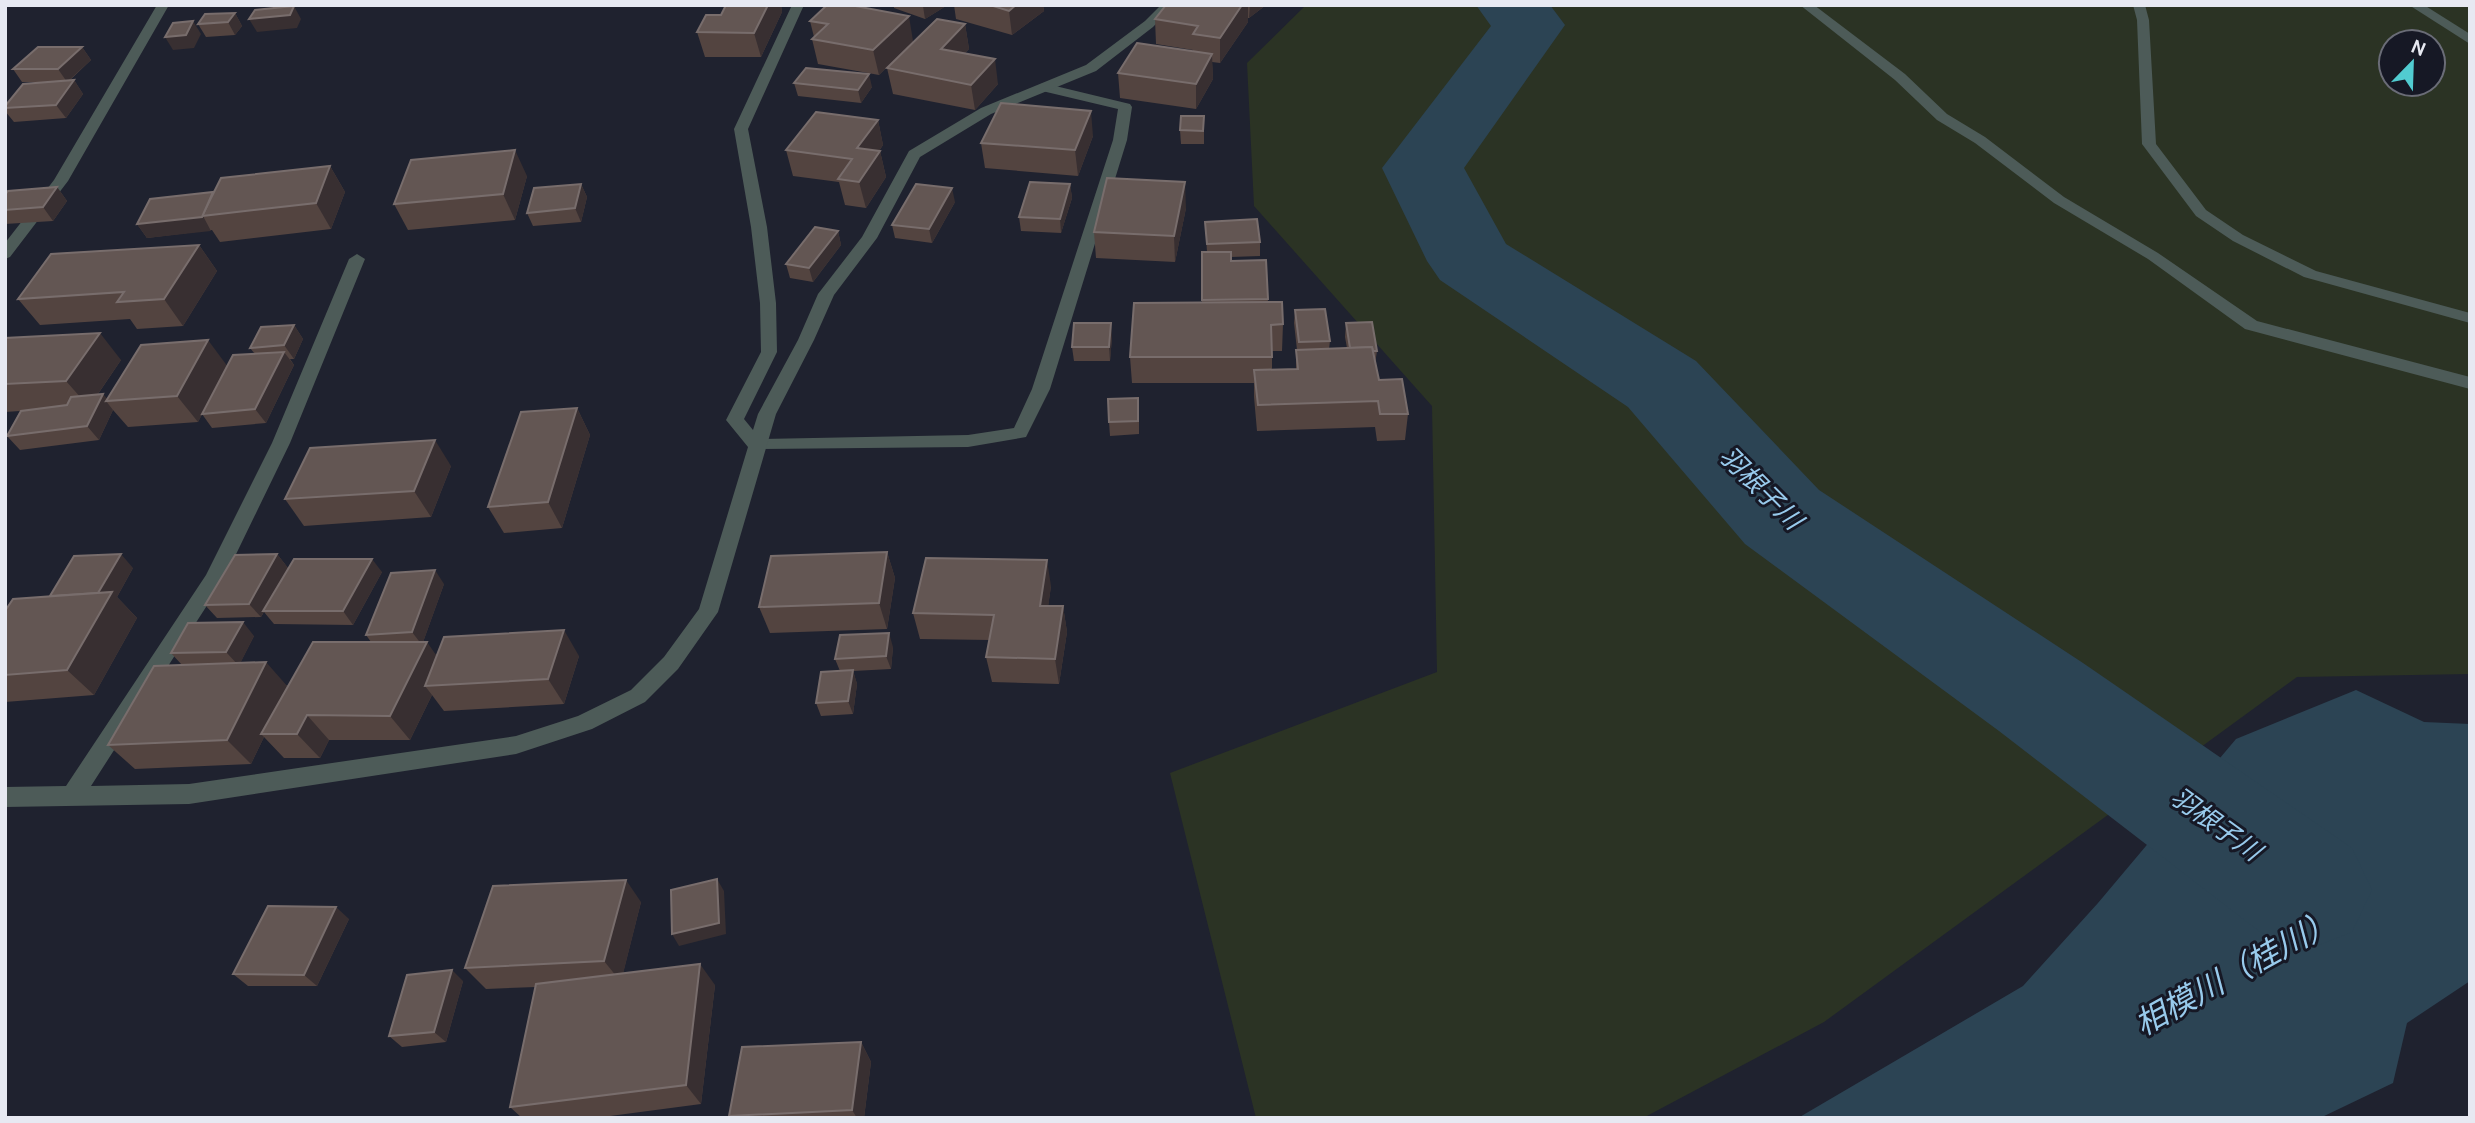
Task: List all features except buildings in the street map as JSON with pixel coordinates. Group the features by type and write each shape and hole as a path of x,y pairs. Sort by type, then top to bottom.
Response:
{"street":[{"path":"5,254 61,181 163,5"},
{"path":"798,5 741,129 765,278 769,352 735,421 756,445 968,441 1020,433 1041,389 1120,139 1125,107 1043,87"},
{"path":"5,797 188,794 516,746 584,723 638,696 671,663 708,612 767,414 806,341 827,294 869,237 914,154 986,111 1091,68 1149,24 1168,5"},
{"path":"1807,5 1899,77 1942,117 1980,140 2059,200 2153,256 2251,325 2470,383"},
{"path":"2139,5 2143,20 2149,144 2201,213 2238,238 2310,274 2470,318"},
{"path":"2415,5 2470,40"},
{"path":"72,796 215,579 281,443 357,259"}],"green space":[{"path":"1306,5 2470,5 2470,674 2297,677 1824,1022 1643,1118 1256,1118 1170,773 1437,672 1432,406 1254,206 1247,63"}],"water":[{"name":"相模川（桂川）","path":"2356,690 2424,722 2470,724 2470,981 2407,1023 2393,1083 2320,1118 1798,1118 2023,986 2098,903 2236,739"}],"waterway":[{"name":"羽根子川","path":"1511,5 1529,25 1423,168 1471,261 1662,384 1782,517 2041,697 2306,890"}]}
